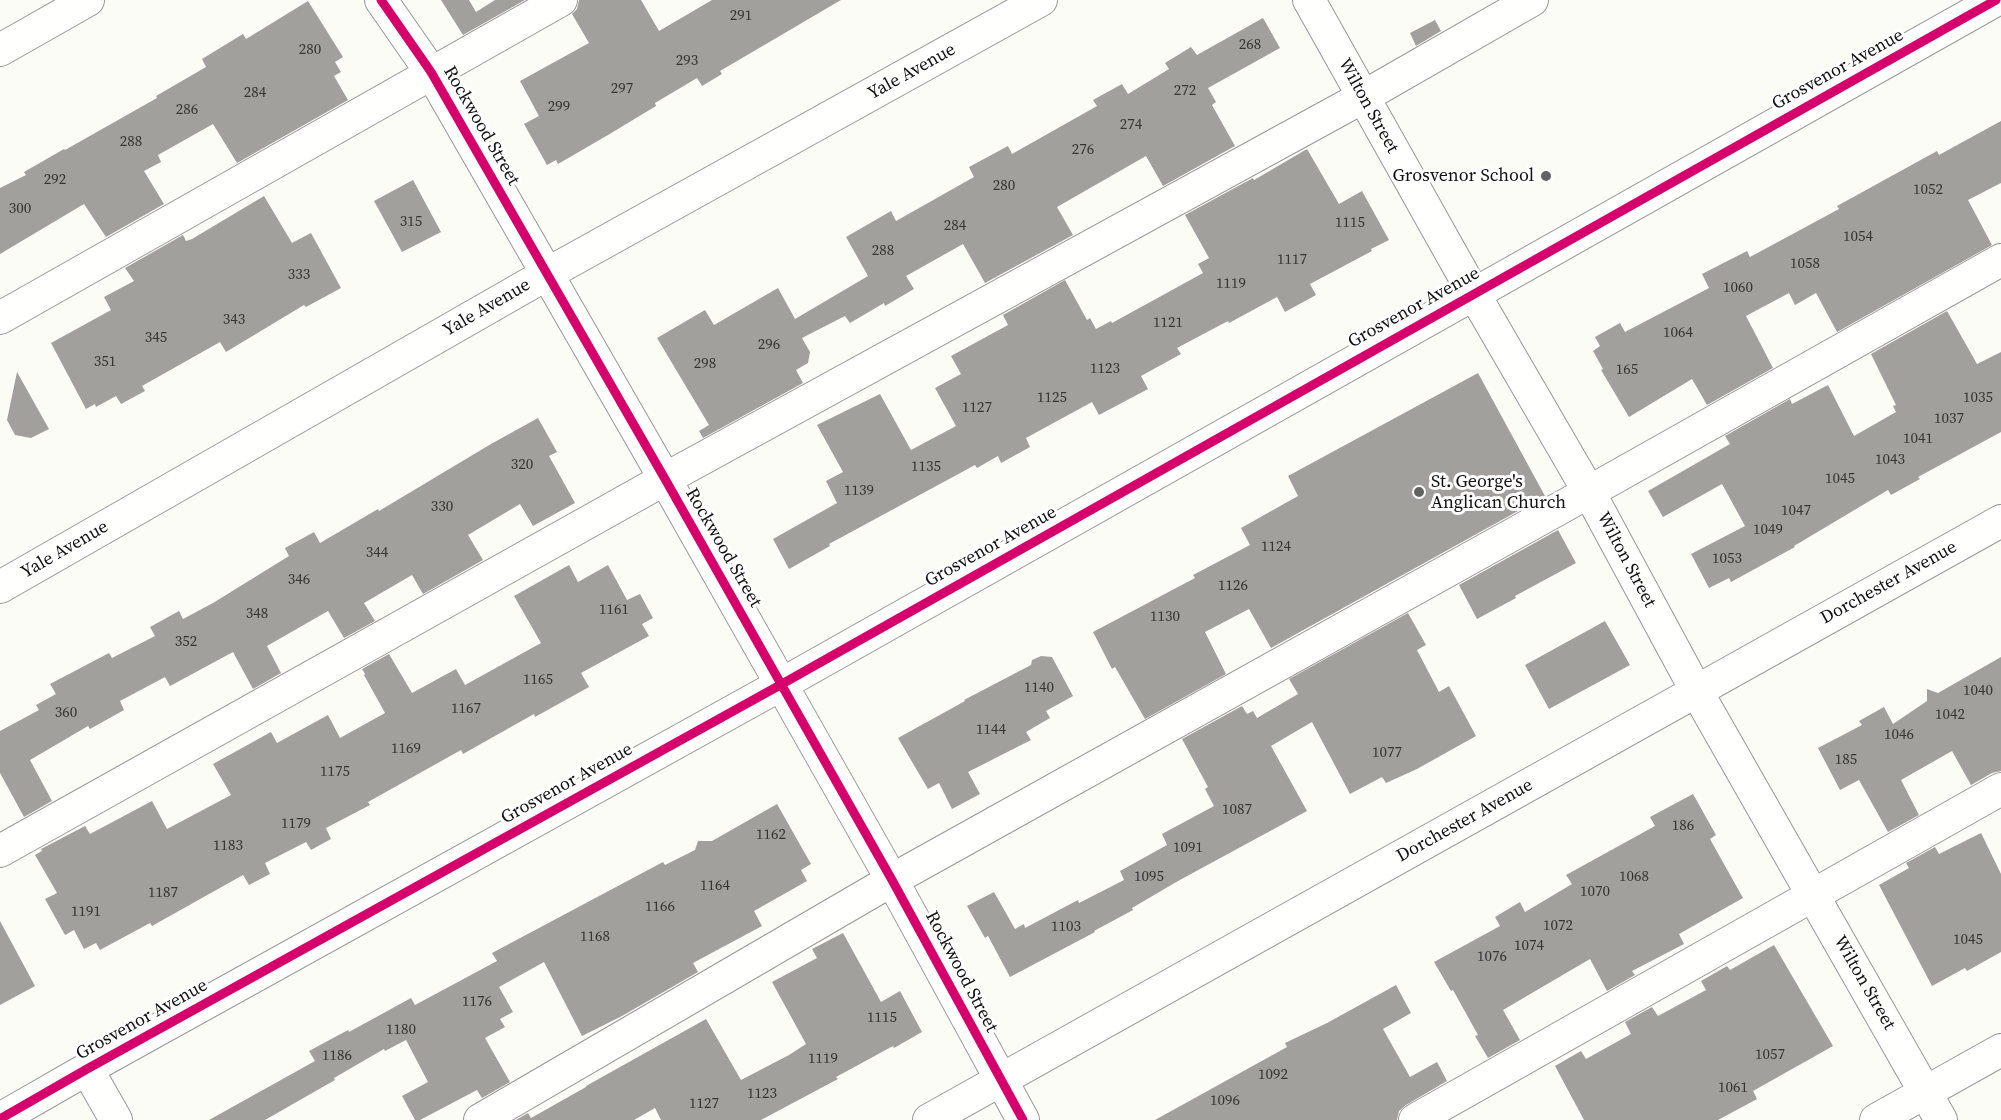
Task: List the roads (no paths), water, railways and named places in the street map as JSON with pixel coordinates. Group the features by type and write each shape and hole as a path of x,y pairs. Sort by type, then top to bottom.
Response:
{"street":[{"path":"0,50 88,0"},
{"name":"Rockwood Street","path":"381,0 431,72 665,479 892,880 1023,1120"},
{"path":"0,318 561,0"},
{"name":"Yale Avenue","path":"0,587 547,274 1041,0"},
{"name":"Wilton Street","path":"1309,0 1474,294 1589,492 1696,692 1941,1120"},
{"path":"0,851 665,479 1363,97 1532,0"},
{"name":"Grosvenor Avenue","path":"0,1119 782,684 1996,0"},
{"path":"480,1120 892,880 2001,260"},
{"name":"Dorchester Avenue","path":"929,1120 2001,521"},
{"path":"1415,1120 2001,789"},
{"path":"1876,1120 2001,1050"},
{"path":"87,1069 117,1120"}],"place":[{"name":"Grosvenor School","path":"1546,176"},
{"name":"St. George's Anglican Church","path":"1419,492"}]}
